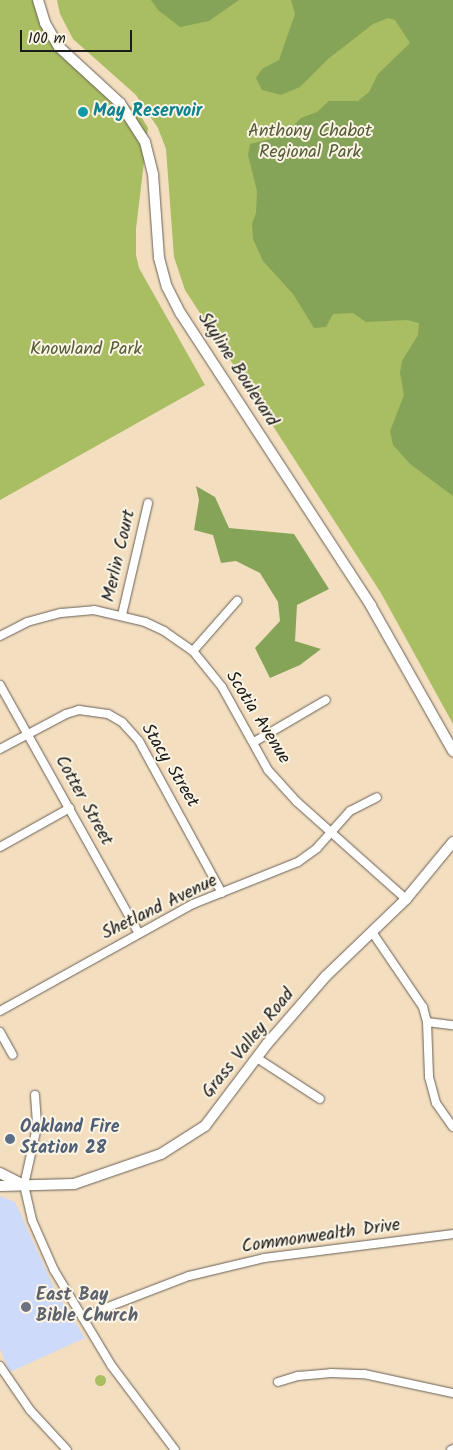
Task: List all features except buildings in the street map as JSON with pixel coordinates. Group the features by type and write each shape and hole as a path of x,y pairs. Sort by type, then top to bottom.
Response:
{"main road":[{"name":"Skyline Boulevard","path":"38,0 45,23 58,47 120,103 145,142 153,174 159,258 167,287 180,314 371,606 453,751"},
{"name":"Grass Valley Road","path":"0,1186 74,1184 161,1154 204,1126 256,1058 326,976 406,899 453,842"},
{"name":"Grass Valley Road","path":"0,1173 24,1185"}],"street":[{"name":"Merlin Court","path":"122,615 148,503"},
{"path":"193,651 237,601"},
{"name":"Scotia Avenue","path":"0,636 27,622 61,613 94,610 122,615 158,628 193,651 222,687 268,770 297,802 332,831 406,899"},
{"name":"Cotter Street","path":"0,685 138,932"},
{"path":"254,742 326,700"},
{"name":"Stacy Street","path":"0,750 28,733 79,710 108,714 122,722 139,741 222,893"},
{"name":"Shetland Avenue","path":"0,1011 138,932 222,893 298,862 332,831 350,811 377,797"},
{"path":"0,847 70,808"},
{"path":"372,932 416,993 427,1022 429,1078 436,1103 453,1127"},
{"path":"427,1022 453,1025"},
{"path":"0,1032 13,1055"},
{"path":"256,1058 320,1099"},
{"path":"35,1095 36,1127 24,1185 28,1209 54,1270 110,1365 175,1450"},
{"name":"Commonwealth Drive","path":"82,1318 189,1276 264,1258 453,1234"},
{"path":"0,1366 30,1410 67,1450"},
{"path":"278,1382 298,1376 331,1372 364,1374 453,1394"}],"shaded area":[{"path":"0,1196 15,1202 56,1292 85,1338 10,1372 0,1349"}],"green space":[{"name":"Knowland Park","path":"0,0 41,0 58,41 116,97 139,113 148,128 136,229 136,255 139,268 205,385 0,500"},
{"name":"Anthony Chabot Regional Park","path":"57,0 453,0 453,724 381,593 185,290 174,257 166,149 158,128 136,95 73,39 60,14"},
{"path":"151,0 239,0 209,21 180,27 158,10"},
{"path":"291,0 453,0 453,496 410,464 393,445 390,431 404,395 400,373 402,361 418,335 419,323 407,320 366,322 353,313 333,314 326,327 314,328 293,294 263,261 253,239 252,224 256,213 257,191 248,155 250,144 283,136 301,118 317,112 329,101 358,101 369,92 378,74 410,43 395,20 388,18 373,24 328,59 300,87 281,95 262,90 256,78 262,69 279,60 295,14"},
{"path":"196,486 215,497 229,528 294,534 329,589 297,605 295,641 321,649 300,665 270,678 255,648 280,621 278,602 260,573 236,561 221,563 213,535 194,530 199,500"},
{"path":"98,1375 102,1375 105,1380 104,1384 98,1385 95,1382 95,1378"}],"place":[{"name":"May Reservoir","path":"83,112"},
{"name":"Oakland Fire Station 28","path":"10,1139"},
{"name":"East Bay Bible Church","path":"26,1307"}]}
